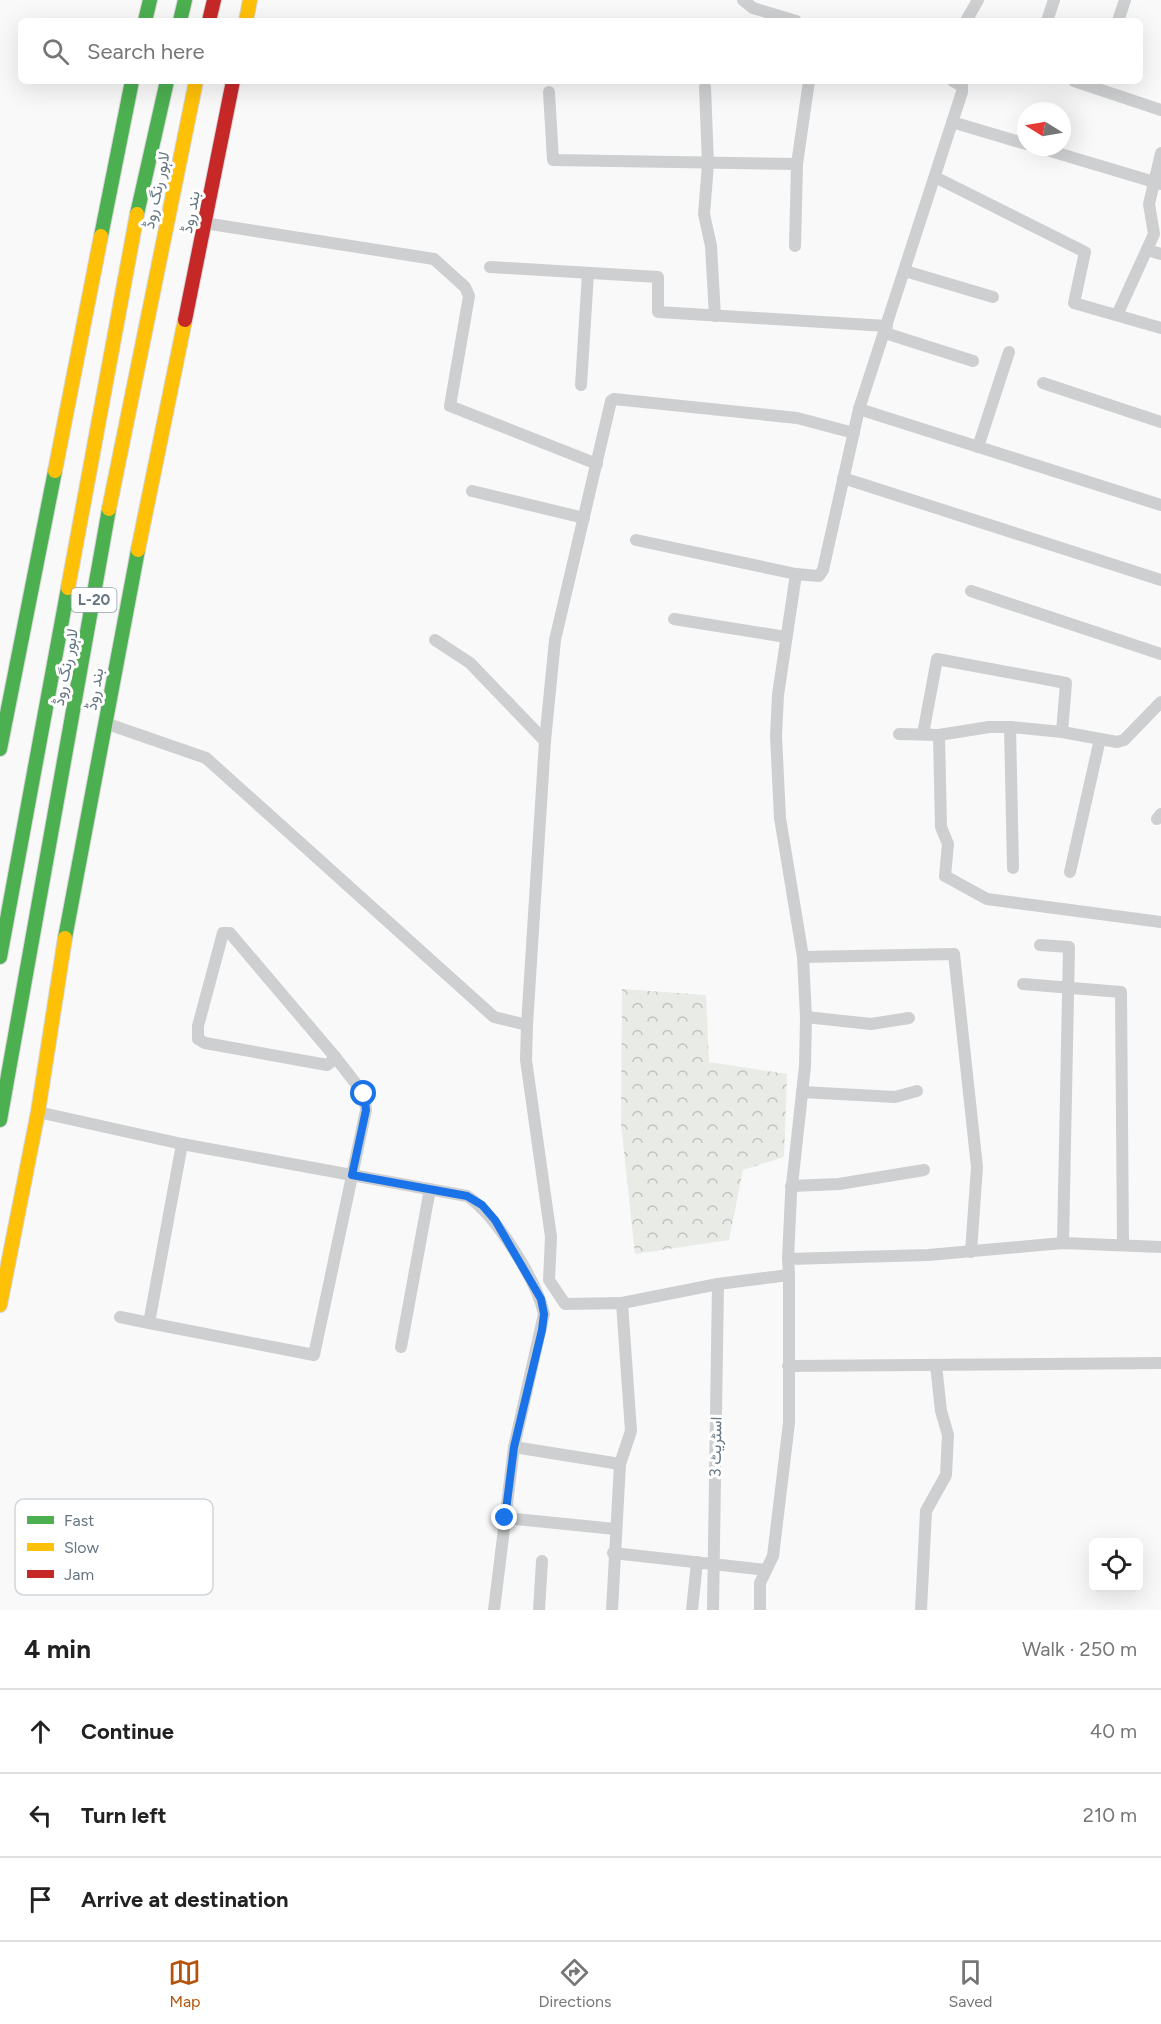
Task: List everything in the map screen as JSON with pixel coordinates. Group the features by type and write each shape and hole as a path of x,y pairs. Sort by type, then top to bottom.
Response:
{"main road":[{"path":"146,18 150,0"},
{"path":"181,18 185,0"},
{"path":"210,18 214,0"},
{"path":"247,18 250,0"},
{"path":"0,748 131,84"},
{"name":"لاہور رنگ روڈ","path":"1,948 139,206 166,84"},
{"name":"لاہور رنگ روڈ","path":"0,1120 50,831 165,224 195,84"},
{"name":"بند روڈ","path":"0,1305 38,1112 66,929 105,723 232,84"},
{"path":"0,872 18,851"}],"street":[{"path":"743,0 753,8 786,18"},
{"path":"968,18 978,0"},
{"path":"1048,18 1054,0"},
{"path":"1119,18 1125,0"},
{"path":"795,246 797,164 809,84"},
{"path":"636,540 796,574 822,574 859,409 963,89 957,84"},
{"path":"1096,85 1161,110"},
{"path":"705,87 708,164 704,213 711,246 715,316"},
{"path":"549,92 552,160 797,164"},
{"path":"952,122 1017,141"},
{"path":"1117,315 1154,234 1149,204 1158,183 1161,153"},
{"path":"1067,156 1158,183"},
{"path":"935,177 1085,252 1074,303 1161,328"},
{"path":"204,223 434,259 465,287 469,296 450,405 597,464"},
{"path":"1147,250 1161,254"},
{"path":"490,267 658,277 658,312 886,329 973,361"},
{"path":"905,271 993,297"},
{"path":"581,385 588,273"},
{"path":"978,447 1009,352"},
{"path":"1043,383 1161,422"},
{"path":"789,1275 718,1284 622,1303 565,1304 549,1280 550,1237 526,1060 526,1025 545,741 555,640 611,401 614,399 797,418 854,432"},
{"path":"859,409 1161,505"},
{"path":"843,478 1161,580"},
{"path":"472,490 584,518"},
{"path":"760,1610 760,1583 773,1556 789,1423 788,1259 791,1186 802,1092 806,1017 803,957 780,818 776,736 778,695 796,574"},
{"path":"971,591 1161,654"},
{"path":"675,619 786,638"},
{"path":"435,640 470,663 545,741"},
{"path":"923,734 936,659 1066,683 1062,732"},
{"path":"899,734 939,735 989,727 1062,732 1117,742 1124,740 1161,702"},
{"path":"105,723 206,758 494,1017 526,1025"},
{"path":"1010,728 1013,868"},
{"path":"939,735 941,827 948,844 945,876 987,899 1161,922"},
{"path":"1070,872 1100,739"},
{"path":"120,1317 314,1355 366,1101 364,1094 336,1058 230,933 224,933 198,1026 198,1039 205,1043 327,1065 336,1058"},
{"path":"1040,945 1069,947 1063,1243"},
{"path":"803,957 954,954 976,1167 971,1252"},
{"path":"1023,984 1121,992 1123,1244"},
{"path":"806,1017 871,1024 909,1018"},
{"path":"802,1092 895,1097 917,1091"},
{"path":"38,1112 182,1144 467,1196 482,1205 495,1220 541,1299 544,1314 514,1447 494,1610"},
{"path":"149,1323 182,1144"},
{"path":"791,1186 839,1184 924,1170"},
{"path":"401,1347 430,1189"},
{"path":"788,1259 971,1252 1063,1243 1161,1247"},
{"name":"اسٹریٹ 3","path":"713,1610 718,1284"},
{"path":"612,1610 620,1464 631,1431 622,1303"},
{"path":"788,1366 1161,1363"},
{"path":"921,1610 926,1511 945,1475 948,1435 941,1411 936,1365"},
{"path":"514,1447 620,1464"},
{"path":"505,1518 615,1529"},
{"path":"614,1553 766,1570"},
{"path":"539,1610 542,1561"},
{"path":"692,1610 697,1562"}],"green space":[{"path":"622,989 706,995 709,1062 787,1074 784,1157 743,1170 729,1240 635,1254 621,1124"}],"traffic: fast":[{"path":"146,18 150,0"},
{"path":"181,18 185,0"},
{"path":"101,236 131,84"},
{"path":"137,214 166,84"},
{"path":"0,749 55,471"},
{"path":"0,1120 109,509"},
{"path":"65,938 138,550"},
{"path":"0,957 68,588"}],"traffic: slow":[{"path":"247,18 250,0"},
{"path":"109,509 195,84"},
{"path":"68,588 137,214"},
{"path":"55,471 101,236"},
{"path":"138,550 185,320"},
{"path":"0,1305 38,1112 65,938"}],"traffic: jam":[{"path":"210,18 214,0"},
{"path":"185,320 232,84"}],"route":[{"path":"364,1094 366,1110 352,1175 467,1196 482,1205 495,1220 541,1299 544,1314 542,1330 514,1447 505,1518"}]}
